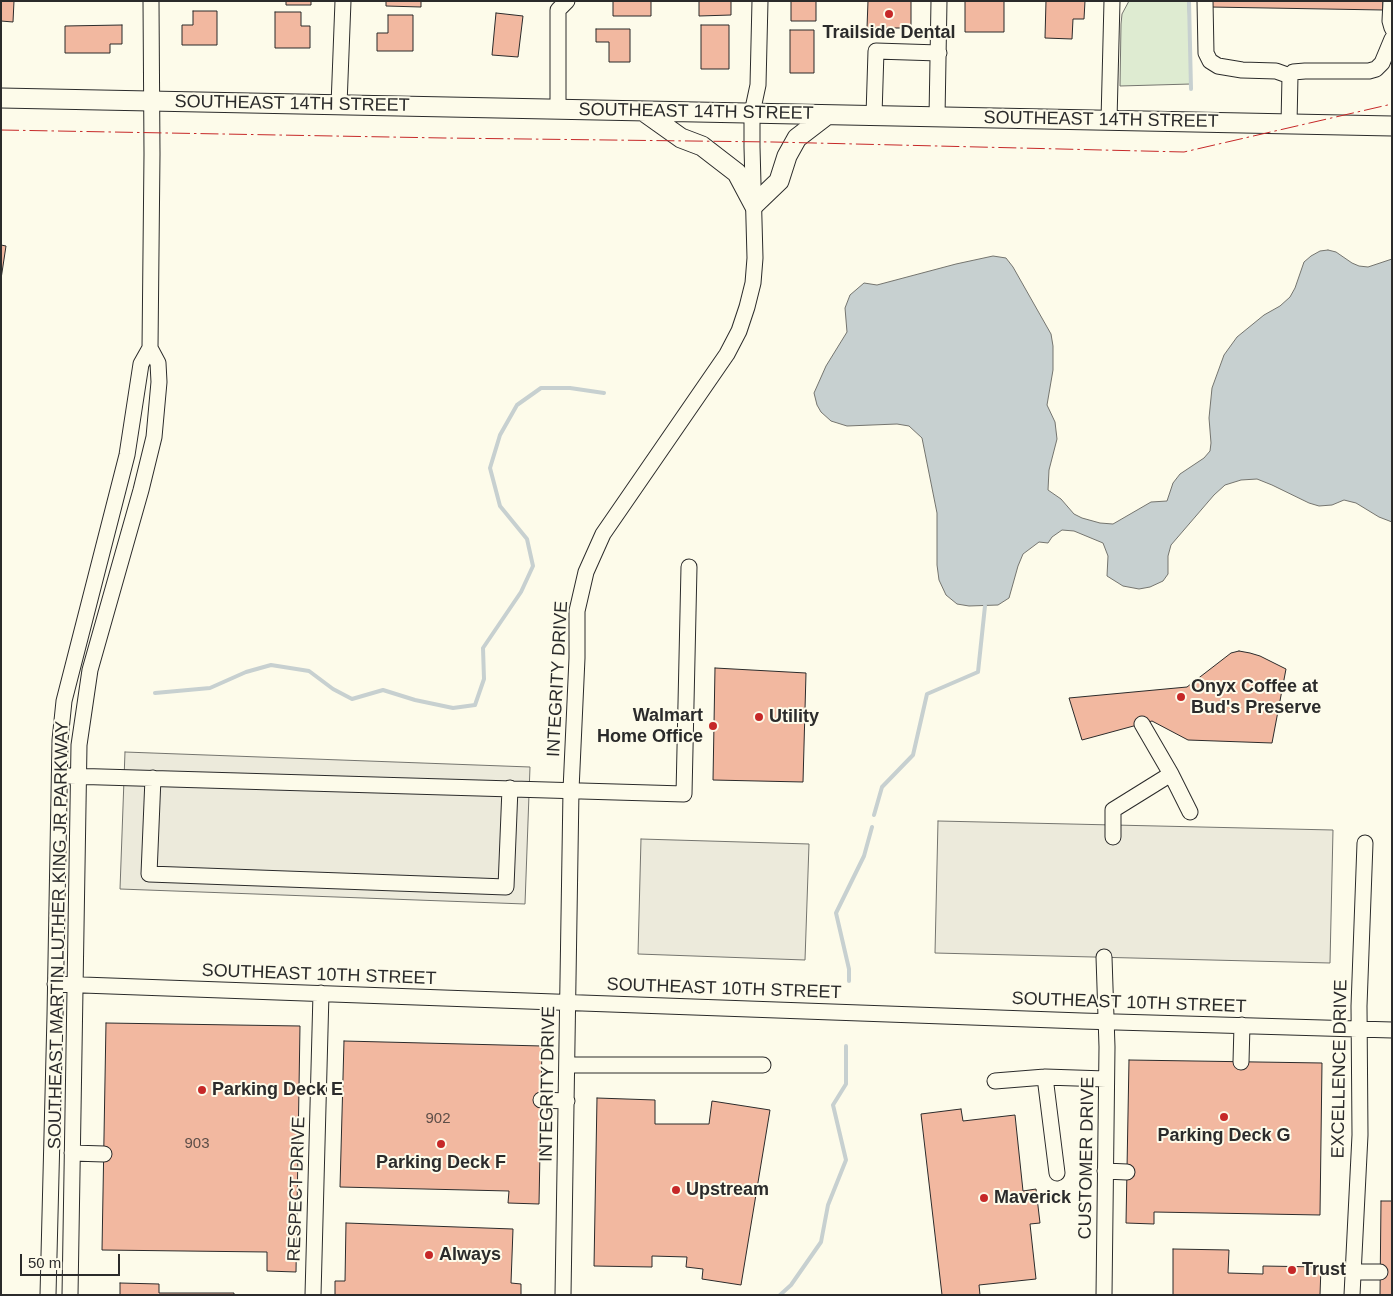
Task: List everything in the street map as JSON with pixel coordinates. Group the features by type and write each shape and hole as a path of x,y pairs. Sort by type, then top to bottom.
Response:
{"main road":[{"name":"SOUTHEAST 14TH STREET","path":"1,98 1392,126"},
{"path":"644,111 680,138 702,146 737,174 754,205 779,181 787,156 798,138 827,115"}],"street":[{"name":"SOUTHEAST MARTIN LUTHER KING JR PARKWAY","path":"70,1295 79,745 90,670 154,437 159,382 158,363 150,348 151,1"},
{"path":"339,105 343,1"},
{"path":"558,109 558,10 567,1"},
{"name":"INTEGRITY DRIVE","path":"563,1295 571,790 577,658 577,611 586,572 603,534 727,354 739,331 747,307 753,284 755,258 752,113 758,85 760,1"},
{"path":"937,117 940,1"},
{"path":"1109,120 1112,1"},
{"path":"1205,1 1206,53 1210,61 1218,66 1242,70 1276,71 1290,76"},
{"path":"1391,1 1390,21 1392,28"},
{"path":"1289,124 1290,76 1293,72 1369,71 1376,69 1382,63 1392,38"},
{"path":"874,116 876,51 939,54"},
{"name":"SOUTHEAST MARTIN LUTHER KING JR PARKWAY","path":"48,1295 59,776 64,701 127,455 141,364 150,348"},
{"path":"59,776 684,794 689,567"},
{"path":"1142,724 1171,774 1190,812"},
{"path":"1113,837 1113,810 1171,774"},
{"path":"153,778 149,874 506,887 510,788"},
{"name":"EXCELLENCE DRIVE","path":"1352,1295 1360,1135 1359,1006 1365,843"},
{"name":"CUSTOMER DRIVE","path":"1104,957 1107,1021 1104,1295"},
{"name":"SOUTHEAST 10TH STREET","path":"55,984 1392,1030"},
{"name":"RESPECT DRIVE","path":"313,1295 321,993"},
{"path":"1241,1062 1242,1025"},
{"path":"567,1065 762,1065"},
{"path":"995,1081 1045,1077 1106,1079"},
{"path":"1045,1077 1056,1173"},
{"path":"541,1100 567,1101"},
{"path":"72,1153 104,1154"},
{"path":"1105,1171 1127,1172"},
{"path":"1353,1272 1380,1272"}],"green space":[{"path":"1129,1 1188,1 1191,84 1120,86 1122,14"}],"shaded area":[{"path":"1320,251 1336,252 1359,266 1368,267 1392,259 1392,522 1379,517 1356,503 1344,500 1332,505 1319,506 1257,479 1241,480 1225,485 1214,495 1171,545 1168,556 1168,574 1163,581 1150,587 1139,589 1123,586 1107,576 1108,556 1103,543 1074,531 1062,530 1052,537 1048,543 1039,542 1023,554 1009,598 998,605 969,606 957,604 946,595 939,580 937,565 937,513 922,438 909,426 897,424 847,426 831,421 821,412 817,405 814,393 826,366 847,332 845,308 850,295 864,283 877,285 993,256 1006,258 1051,334 1053,370 1047,405 1055,422 1057,439 1049,470 1048,490 1061,499 1074,514 1100,523 1113,524 1151,502 1167,501 1173,483 1180,474 1204,458 1210,451 1209,418 1212,388 1224,355 1237,337 1290,297 1304,262"},
{"path":"125,752 530,767 525,904 120,889"},
{"path":"938,821 1333,830 1330,963 935,953"},
{"path":"641,839 809,844 805,960 638,954"}],"building":[{"path":"1,1 14,1 13,22 1,21"},
{"path":"286,1 311,1 311,5 286,5"},
{"path":"386,1 421,1 421,7 386,6"},
{"path":"613,1 651,1 651,16 613,16"},
{"path":"699,1 731,1 731,15 699,16"},
{"path":"791,1 816,1 816,21 791,21"},
{"name":"Trailside Dental","path":"868,1 911,1 911,28 867,28"},
{"path":"965,1 1004,1 1004,32 965,32"},
{"path":"1046,1 1085,1 1084,19 1073,19 1072,39 1045,38"},
{"path":"1210,1 1383,1 1383,10 1210,7"},
{"path":"193,11 217,11 217,45 182,45 182,25 193,25"},
{"path":"275,12 301,12 301,26 310,26 310,48 275,48"},
{"path":"496,13 523,16 518,57 492,55"},
{"path":"388,15 413,15 413,51 377,51 377,33 388,33"},
{"path":"122,25 122,44 110,44 110,53 65,53 65,26"},
{"path":"701,25 729,25 729,69 701,69"},
{"path":"596,29 630,29 630,62 609,62 609,42 596,42"},
{"path":"790,30 814,30 814,73 790,73"},
{"path":"1,245 6,246 1,279"},
{"name":"Onyx Coffee at Bud's Preserve","path":"1239,651 1260,656 1286,669 1272,743 1188,740 1152,721 1082,740 1069,698 1187,687 1231,653"},
{"name":"Utility","path":"715,668 806,673 803,782 713,780"},
{"name":"Parking Deck E","path":"106,1023 300,1026 296,1272 267,1271 267,1252 102,1250"},
{"name":"Parking Deck F","path":"344,1041 542,1046 539,1204 508,1203 509,1191 340,1187"},
{"name":"Parking Deck G","path":"1129,1060 1322,1063 1320,1215 1154,1212 1154,1224 1126,1223"},
{"name":"Upstream","path":"597,1098 655,1100 655,1124 709,1124 712,1101 770,1110 741,1285 702,1279 703,1269 686,1267 687,1257 652,1256 652,1267 594,1266"},
{"name":"Maverick","path":"961,1109 963,1121 1015,1115 1023,1191 1036,1189 1040,1223 1030,1224 1036,1279 979,1285 980,1295 942,1295 921,1114"},
{"path":"1381,1201 1392,1201 1392,1295 1380,1295"},
{"name":"Always","path":"346,1223 513,1229 511,1283 521,1284 521,1295 335,1295 335,1281 345,1281"},
{"name":"Trust","path":"1173,1249 1229,1250 1228,1273 1263,1274 1263,1266 1321,1267 1320,1295 1173,1295"},
{"path":"120,1283 159,1284 159,1293 234,1293 234,1295 120,1295"}],"waterway":[{"path":"1189,1 1191,89"},
{"path":"155,693 210,688 246,672 271,665 309,671 333,689 352,699 383,690 415,700 453,708 475,705 484,679 483,648 521,592 533,566 527,539 500,506 490,468 500,435 517,405 541,388 570,388 604,393"},
{"path":"874,815 882,787 913,755 927,694 978,672 985,606"},
{"path":"849,981 849,969 836,913 864,856 872,827"},
{"path":"780,1295 791,1285 821,1242 828,1205 846,1160 833,1105 846,1084 846,1046"}],"power":[{"path":"1,130 773,142 1184,152 1392,104"}],"place":[{"name":"Trailside Dental","path":"889,14"},
{"name":"Onyx Coffee at Bud's Preserve","path":"1181,697"},
{"name":"Utility","path":"759,717"},
{"name":"Walmart Home Office","path":"713,726"},
{"name":"Parking Deck E","path":"202,1090"},
{"name":"Parking Deck G","path":"1224,1117"},
{"name":"Parking Deck F","path":"441,1144"},
{"name":"Upstream","path":"676,1190"},
{"name":"Maverick","path":"984,1198"},
{"name":"Always","path":"429,1255"},
{"name":"Trust","path":"1292,1270"}]}
